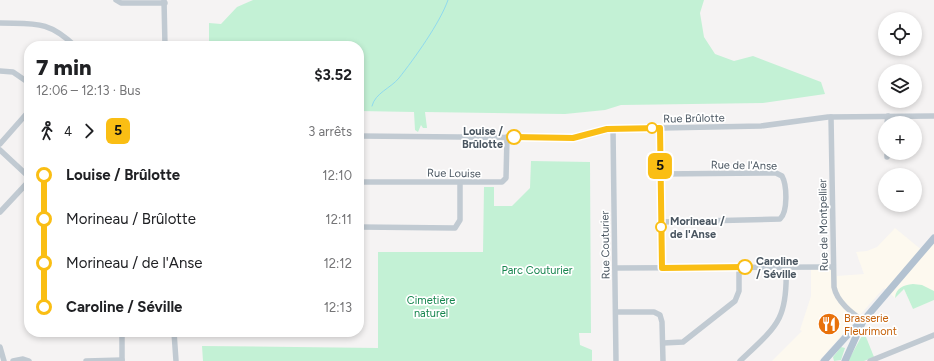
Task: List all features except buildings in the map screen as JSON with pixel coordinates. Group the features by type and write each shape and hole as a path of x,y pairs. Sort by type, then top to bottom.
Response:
{"main road":[{"path":"824,361 852,330 863,321 934,238"},
{"path":"845,361 863,321"},
{"path":"832,361 833,350"}],"street":[{"path":"116,0 121,3 164,2 165,41"},
{"path":"0,23 47,26 61,33 69,41"},
{"path":"0,70 13,72 24,80"},
{"name":"Rue Brûlotte","path":"364,136 573,138 613,129 761,126 831,117 878,116"},
{"name":"Rue Brûlotte","path":"922,116 934,116"},
{"path":"0,144 24,117"},
{"name":"Rue de Montpellier","path":"831,117 834,287 837,296 855,315 863,321"},
{"path":"660,128 662,268"},
{"name":"Rue Couturier","path":"613,129 616,361"},
{"name":"Rue Louise","path":"364,182 496,183 504,181 506,178 507,137"},
{"path":"0,150 24,172"},
{"name":"Rue de l'Anse","path":"660,174 776,173 782,176 785,183 784,213 780,219 661,222"},
{"path":"364,227 455,228 460,220 460,183"},
{"path":"0,212 24,186"},
{"path":"740,361 769,334 779,320 786,297 786,266"},
{"path":"615,268 786,266 833,267"},
{"path":"663,343 683,342 735,301 739,291 739,267"},
{"path":"616,312 658,313 662,322 663,361"},
{"path":"870,361 934,335"},
{"path":"86,361 122,361 122,337"},
{"path":"174,337 176,361"},
{"path":"0,347 4,361"},
{"path":"14,361 23,359 29,361"}],"shaded area":[{"path":"895,228 923,251 934,238 934,300 913,309 904,289 895,298 884,288 819,361 772,361 802,331 800,330 811,296 811,269 836,268 837,276 864,274 856,252 867,251 877,247"}],"green space":[{"path":"253,0 704,0 700,13 704,37 715,54 734,61 753,56 821,82 825,94 763,103 621,105 605,110 565,114 425,112 427,128 423,128 421,125 418,132 415,130 414,112 364,111 364,41 209,41 209,23 221,24 237,7"},
{"path":"531,161 590,162 591,333 579,333 580,345 592,350 592,361 203,361 202,346 378,348 378,252 483,252 484,187 494,187 494,206 512,206 530,188"},
{"path":"906,285 922,285 934,291 934,300 913,309 904,289 895,298 898,289"},
{"path":"864,332 874,357 864,361 848,361"},
{"path":"841,347 845,348 841,360 834,361 833,357"}],"waterway":[{"path":"372,106 376,98 396,82 412,61 433,30 448,0"}],"bus line":[{"name":"5","path":"514,137 573,138 607,129 660,128 662,268 745,267"}],"place":[{"name":"Louise / Brûlotte","path":"514,137"},
{"name":"Morineau / de l'Anse","path":"661,227"},
{"name":"Caroline / Séville","path":"745,267"},
{"name":"Brasserie Fleurimont","path":"829,324"}],"park label":[{"name":"Parc Couturier","path":"537,270"},
{"name":"Cimetière naturel","path":"431,306"}]}
